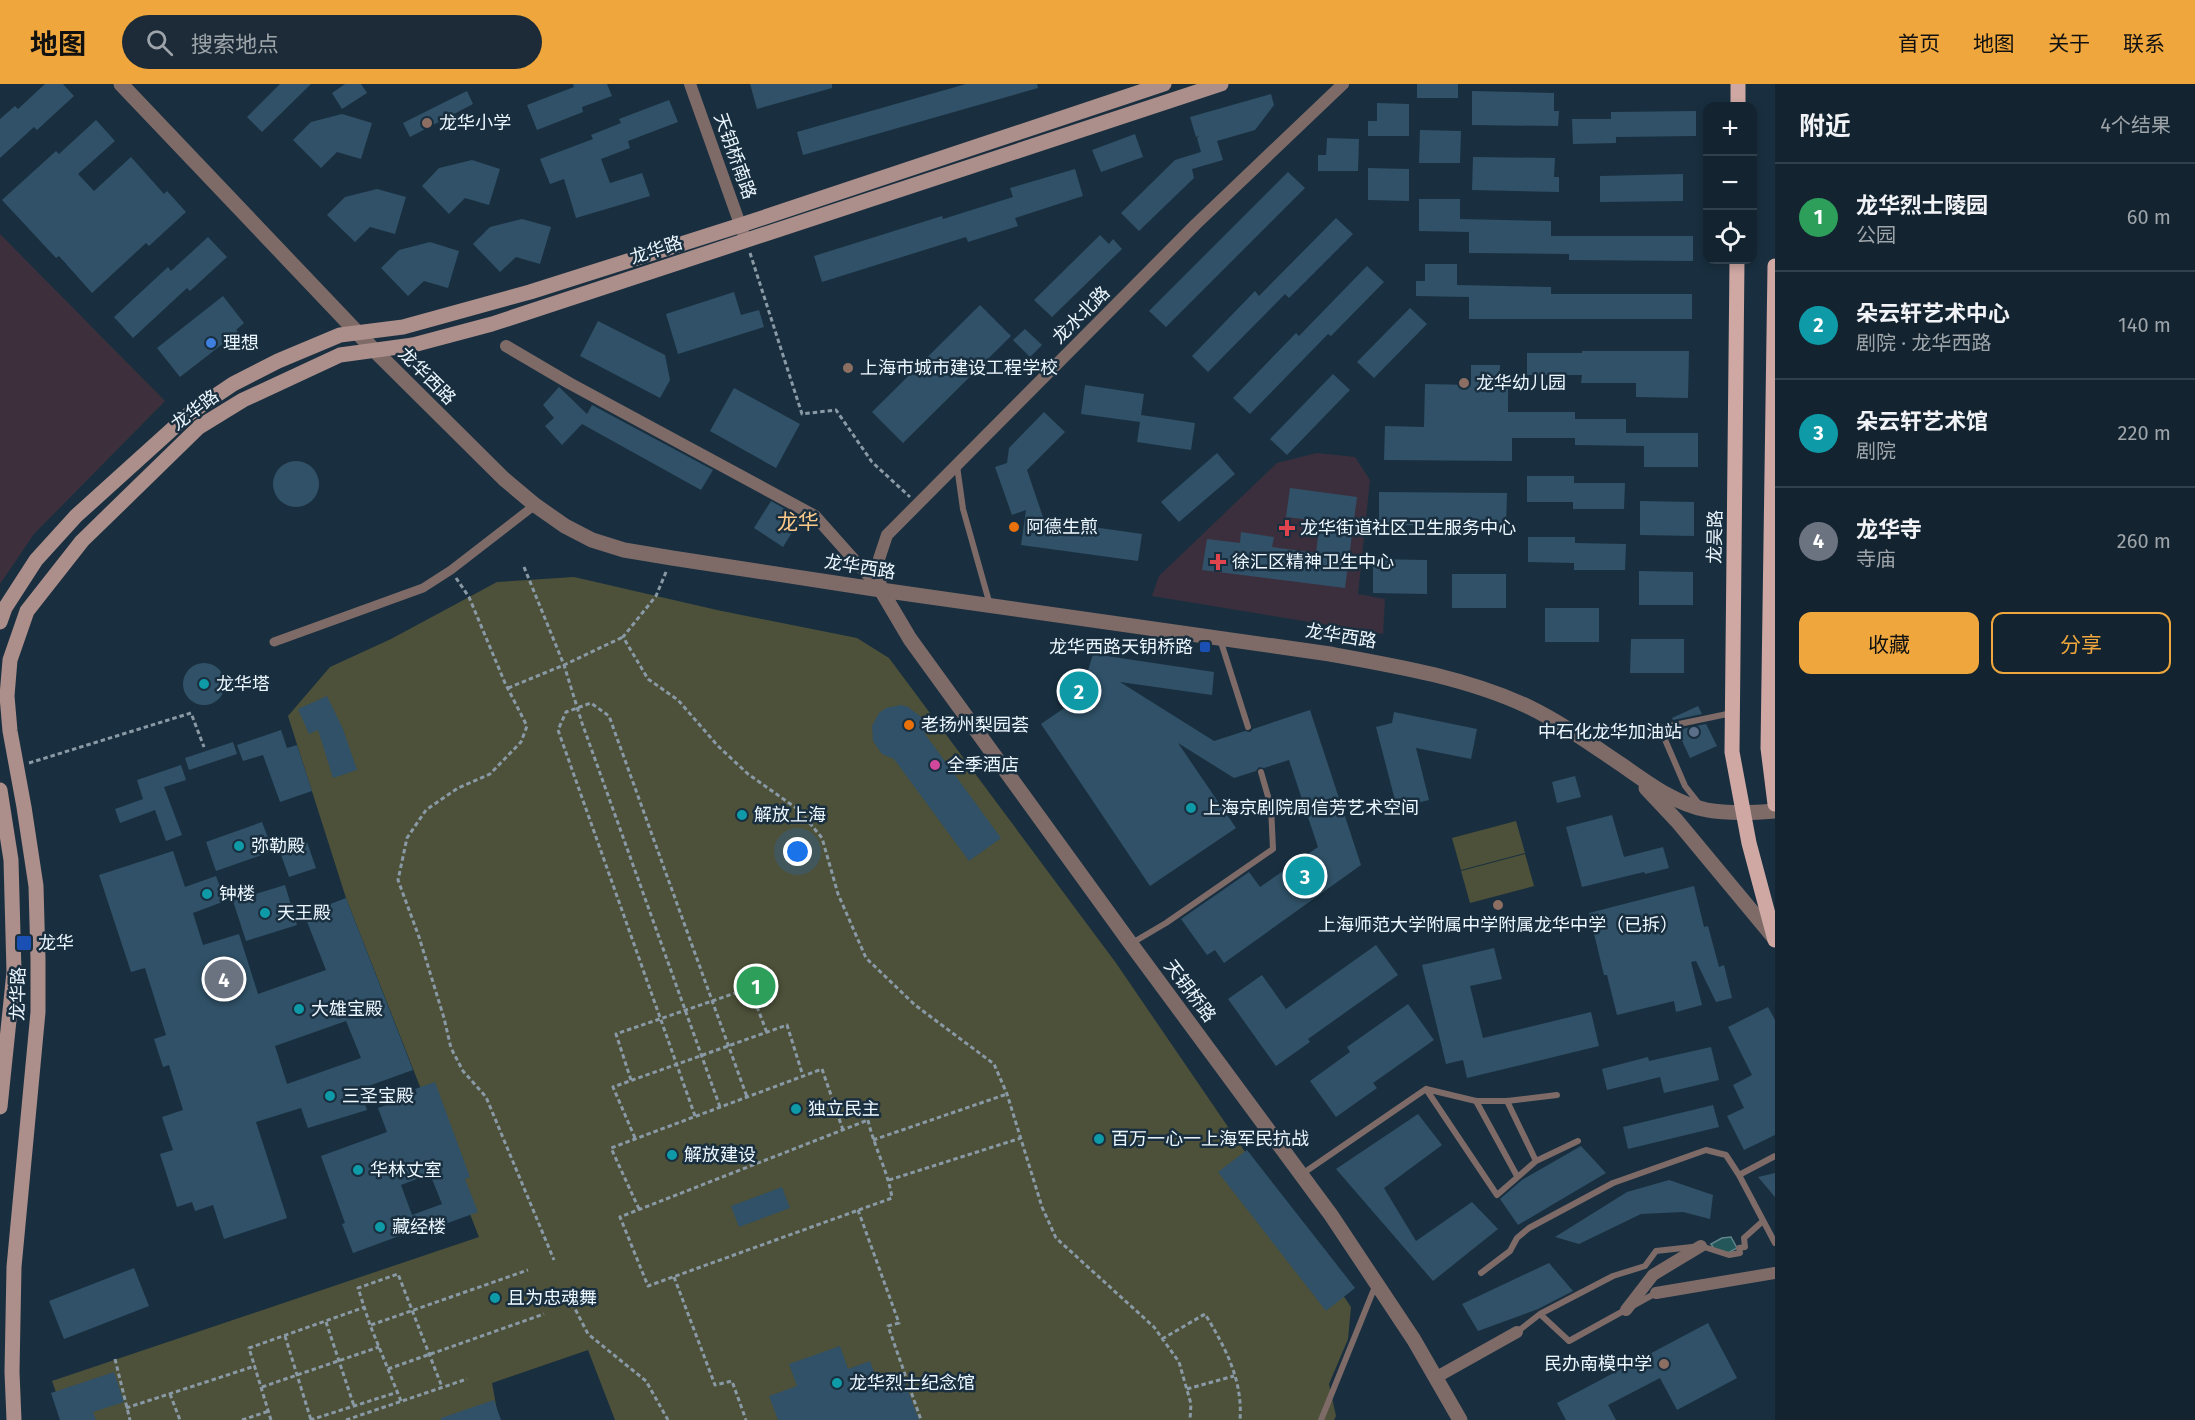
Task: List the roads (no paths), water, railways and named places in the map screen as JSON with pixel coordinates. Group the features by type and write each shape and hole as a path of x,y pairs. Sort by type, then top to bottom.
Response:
{"main road":[{"name":"龙华路","path":"0,622 4,608 36,560 76,516 190,413 233,384 278,361 327,339 357,332 403,327 487,305 741,225 1130,89 1164,84"},
{"name":"龙华路","path":"14,1420 12,1372 14,1267 38,1012 36,886 10,731 7,696 10,660 27,611 82,541 200,427 243,400 339,355 413,345 492,324 1221,84"},
{"path":"1738,84 1738,102"},
{"name":"龙吴路","path":"1737,264 1732,752 1742,813"},
{"path":"1775,266 1768,748 1775,804"},
{"name":"龙华路","path":"0,790 11,860 15,972 0,1107"},
{"path":"1742,813 1775,940"}],"street":[{"name":"龙华西路","path":"121,84 373,349 504,479 565,526 592,540 624,550 672,558 1393,665 1480,688 1528,707 1568,729 1681,802 1704,809 1742,813 1775,811"},
{"name":"天钥桥南路","path":"690,84 746,241"},
{"name":"龙水北路","path":"882,590 879,559 887,534 1196,224 1343,84"},
{"path":"506,346 569,383 815,516 882,590"},
{"path":"274,642 423,588 451,570 535,505"},
{"name":"天钥桥路","path":"882,590 910,639 1331,1215 1407,1328 1460,1420"},
{"path":"1632,772 1690,837 1775,940"},
{"path":"1626,1310 1653,1275 1701,1246"},
{"path":"1656,1293 1775,1273"},
{"path":"1435,1377 1517,1332"}],"lane":[{"path":"957,465 963,509 990,605"},
{"path":"1220,638 1248,727"},
{"path":"1704,809 1685,786 1660,728 1732,713"},
{"path":"1131,944 1166,923 1273,849 1271,807 1261,772"},
{"path":"1302,1174 1426,1089 1476,1101 1507,1101 1557,1095"},
{"path":"1426,1089 1497,1195 1536,1161 1578,1141"},
{"path":"1476,1101 1517,1176"},
{"path":"1507,1101 1536,1161"},
{"path":"1480,1273 1510,1251 1517,1238 1529,1228 1613,1183 1706,1150 1726,1155 1775,1243"},
{"path":"1738,1175 1775,1156"},
{"path":"1517,1332 1540,1314 1613,1276 1645,1266 1656,1251 1701,1246 1730,1255 1740,1253 1739,1248 1745,1246 1744,1238 1762,1221"},
{"path":"1321,1420 1376,1284"},
{"path":"1540,1314 1569,1341 1656,1293"}],"place":[{"name":"龙华小学","path":"427,123"},
{"name":"理想","path":"211,343"},
{"name":"上海市城市建设工程学校","path":"848,368"},
{"name":"龙华幼儿园","path":"1464,383"},
{"name":"阿德生煎","path":"1014,527"},
{"name":"龙华街道社区卫生服务中心","path":"1287,528"},
{"name":"徐汇区精神卫生中心","path":"1218,562"},
{"name":"龙华西路天钥桥路","path":"1205,647"},
{"name":"龙华塔","path":"204,684"},
{"name":"朵云轩艺术中心","path":"1079,691"},
{"name":"老扬州梨园荟","path":"909,725"},
{"name":"中石化龙华加油站","path":"1694,732"},
{"name":"全季酒店","path":"935,765"},
{"name":"上海京剧院周信芳艺术空间","path":"1191,808"},
{"name":"解放上海","path":"742,815"},
{"name":"弥勒殿","path":"239,846"},
{"name":"朵云轩艺术馆","path":"1305,876"},
{"name":"钟楼","path":"207,894"},
{"name":"上海师范大学附属中学附属龙华中学（已拆）","path":"1498,905"},
{"name":"天王殿","path":"265,913"},
{"name":"龙华","path":"24,943"},
{"name":"龙华寺","path":"224,979"},
{"name":"龙华烈士陵园","path":"756,986"},
{"name":"大雄宝殿","path":"299,1009"},
{"name":"三圣宝殿","path":"330,1096"},
{"name":"独立民主","path":"796,1109"},
{"name":"百万一心一上海军民抗战","path":"1099,1139"},
{"name":"解放建设","path":"672,1155"},
{"name":"华林丈室","path":"358,1170"},
{"name":"藏经楼","path":"380,1227"},
{"name":"且为忠魂舞","path":"495,1298"},
{"name":"民办南模中学","path":"1664,1364"},
{"name":"龙华烈士纪念馆","path":"837,1383"}],"district":[{"name":"龙华","path":"798,522"}]}
